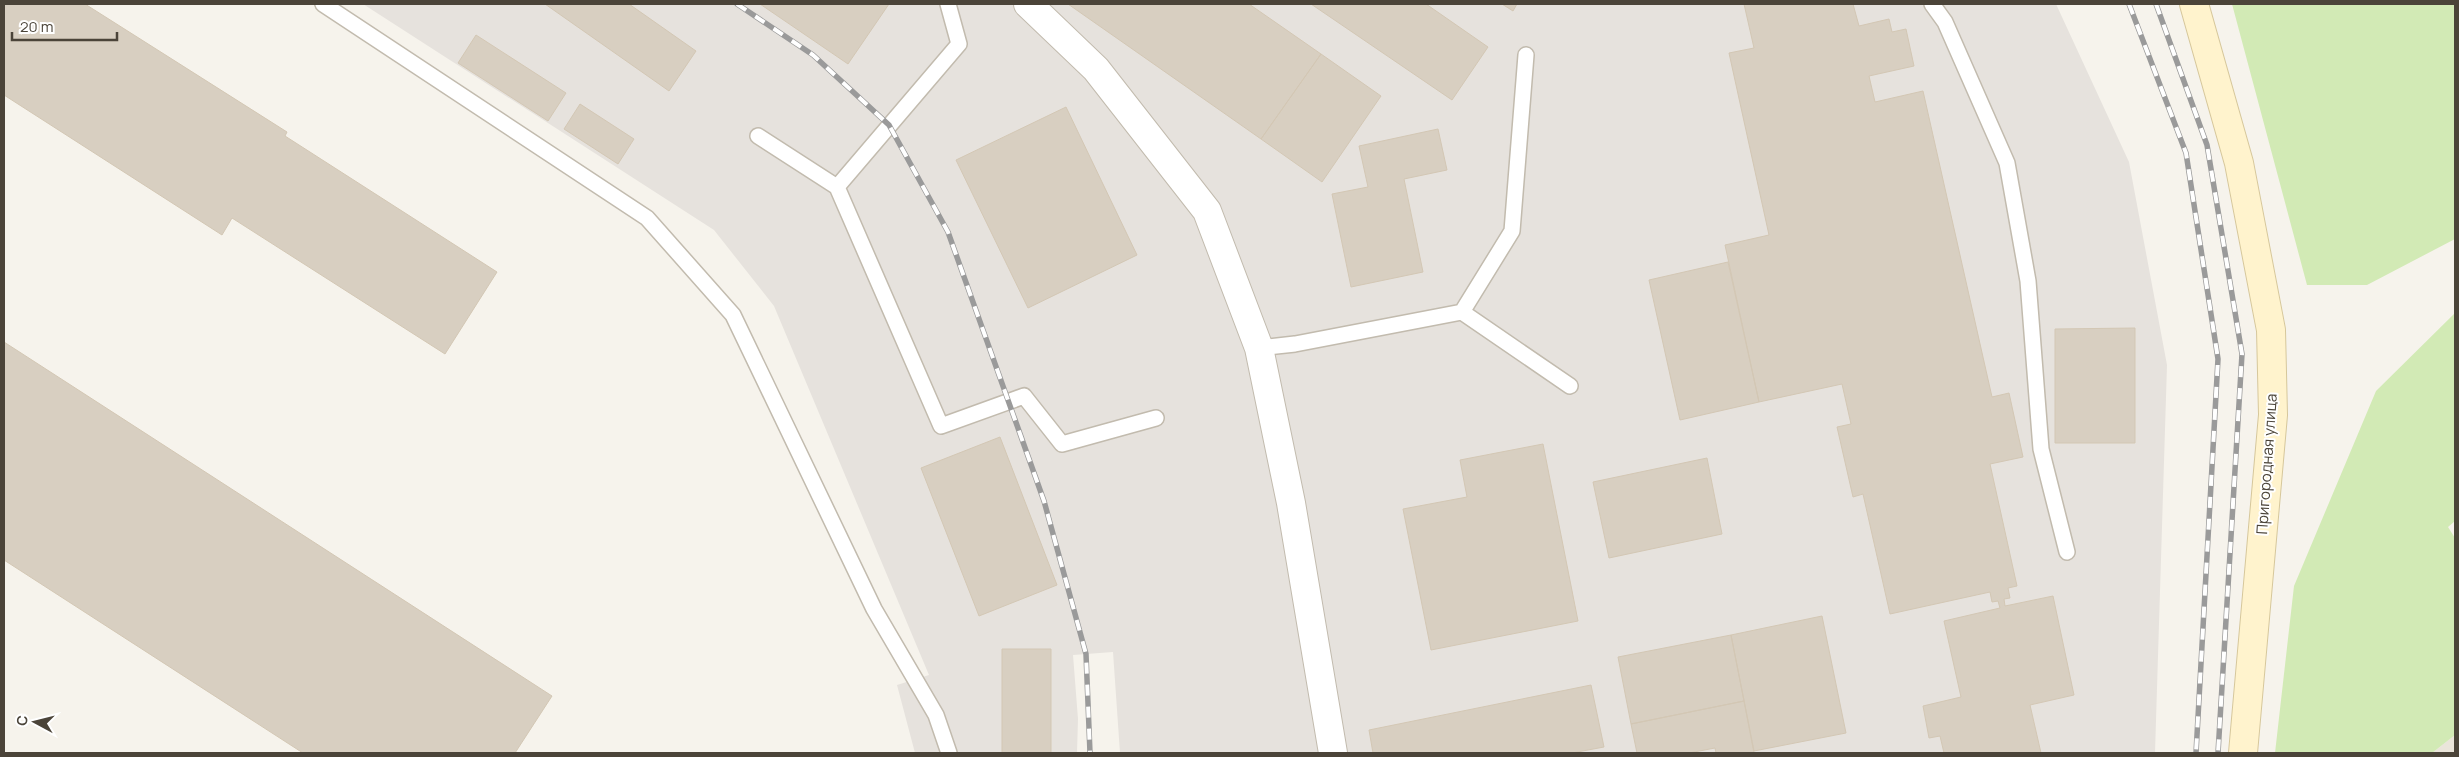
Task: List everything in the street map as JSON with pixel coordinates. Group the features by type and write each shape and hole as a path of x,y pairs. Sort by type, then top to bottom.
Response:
{"main road":[{"name":"Пригородная улица","path":"2194,4 2239,163 2271,330 2273,415 2243,753"}],"street":[{"path":"1028,4 1096,69 1207,211 1259,348 1291,503 1333,753"}],"lane":[{"path":"323,4 647,218 733,315 874,609 936,715 949,753"},
{"path":"837,187 959,44 948,4"},
{"path":"1932,4 1945,22 2007,163 2028,281 2041,449 2067,552"},
{"path":"1462,312 1512,231 1526,55"},
{"path":"758,136 837,187 941,426 1024,396 1062,444 1156,418"},
{"path":"1259,348 1296,344 1462,312 1570,386"}],"shaded area":[{"path":"363,4 2056,4 2129,162 2167,365 2155,753 1120,753 1113,652 1073,655 1078,719 1077,753 915,753 897,685 929,675 774,306 714,230"},
{"path":"2455,735 2455,753 2432,753"}],"green space":[{"path":"2232,4 2455,4 2455,239 2367,285 2307,285"},
{"path":"2455,313 2455,521 2448,527 2455,538 2455,735 2432,753 2275,753 2294,586 2376,391"}],"building":[{"path":"4,4 85,4 287,132 285,136 497,272 445,354 232,218 222,235 4,95"},
{"path":"545,4 629,4 696,51 669,91"},
{"path":"760,4 889,4 848,64"},
{"path":"1068,4 1249,4 1321,54 1261,139"},
{"path":"1311,4 1426,4 1488,47 1452,100"},
{"path":"1502,4 1517,4 1513,11"},
{"path":"1744,4 1853,4 1859,26 1889,19 1892,32 1906,29 1914,66 1869,76 1875,102 1923,91 1992,397 2009,393 2023,457 1990,464 2017,586 2008,588 2010,598 2004,599 2005,606 2053,596 2074,695 2030,705 2041,753 1944,753 1940,736 1929,738 1923,706 1961,697 1944,621 2000,608 1998,601 1992,602 1990,592 1890,614 1863,494 1853,497 1837,427 1851,424 1842,384 1759,402 1725,245 1769,235 1729,53 1754,48"},
{"path":"476,35 566,93 548,121 458,63"},
{"path":"1321,54 1381,96 1322,182 1261,139"},
{"path":"580,104 634,139 618,164 564,129"},
{"path":"1066,107 1137,255 1028,308 956,160"},
{"path":"1438,129 1447,170 1404,179 1423,272 1351,287 1332,194 1368,187 1359,146"},
{"path":"1728,262 1759,402 1680,420 1649,280"},
{"path":"2135,328 2135,443 2055,443 2055,329"},
{"path":"4,342 552,696 515,753 303,753 4,560"},
{"path":"1000,437 1057,585 979,616 921,468"},
{"path":"1543,444 1578,621 1431,650 1403,509 1467,497 1460,460"},
{"path":"1707,458 1722,534 1609,558 1593,482"},
{"path":"1822,616 1846,733 1754,751 1731,635"},
{"path":"1731,635 1744,701 1631,724 1618,657"},
{"path":"1002,649 1051,649 1051,753 1002,753"},
{"path":"1591,685 1604,747 1572,753 1373,753 1369,730"},
{"path":"1744,701 1754,753 1716,753 1715,748 1689,753 1637,753 1631,724"}],"railway":[{"path":"737,4 813,55 889,125 948,232 1044,501 1086,654 1090,753"},
{"path":"2129,4 2186,153 2218,359 2196,753"},
{"path":"2156,4 2207,145 2242,354 2218,753"}]}
